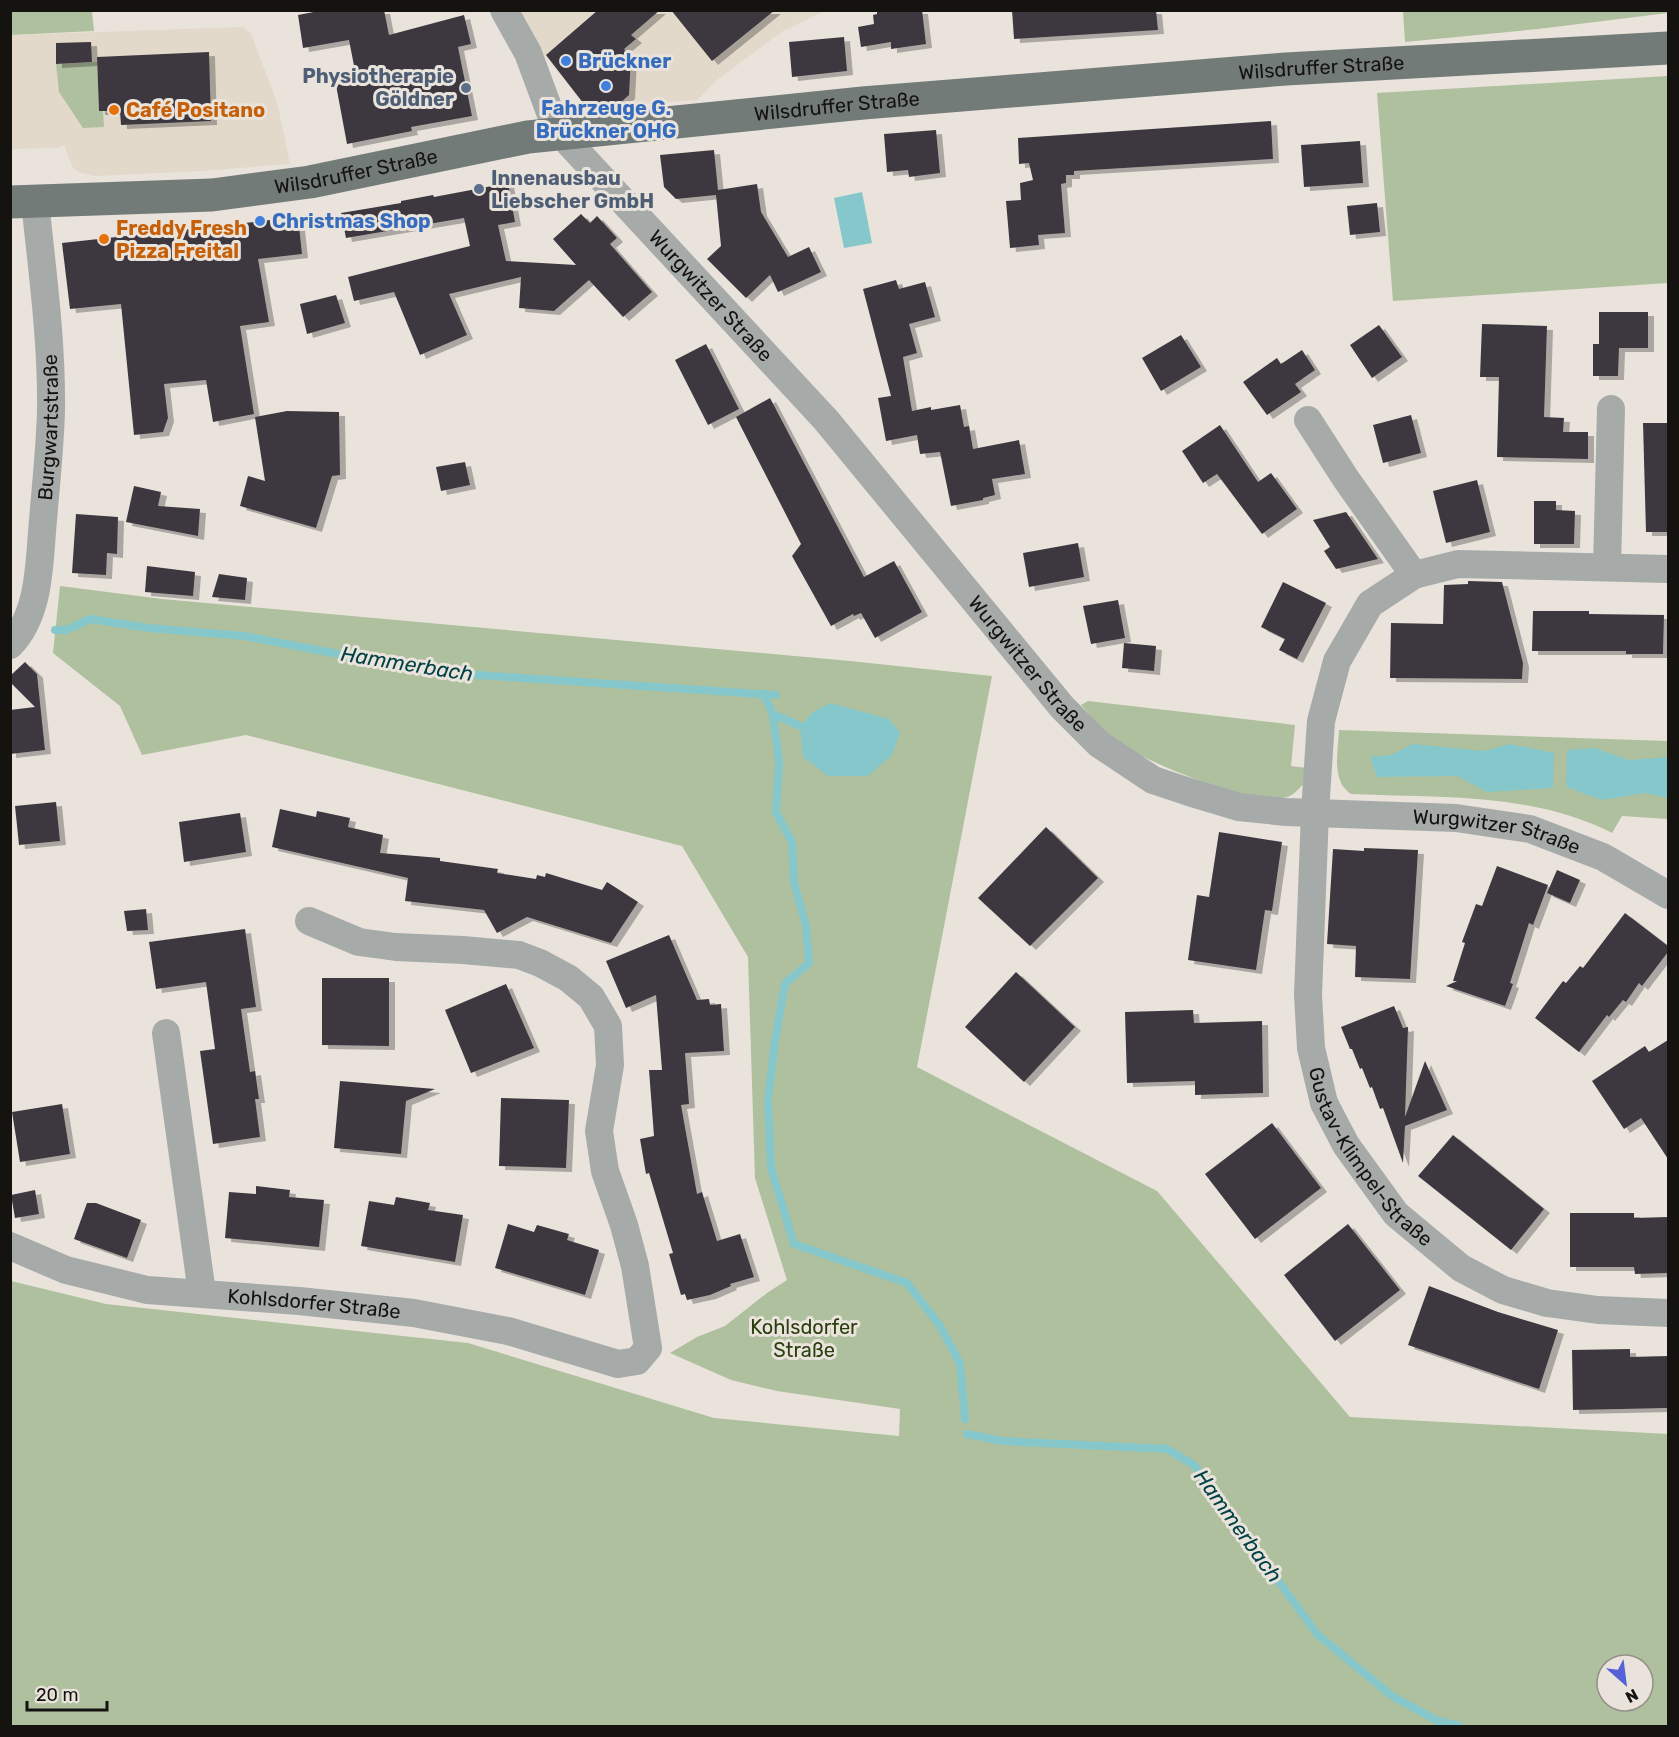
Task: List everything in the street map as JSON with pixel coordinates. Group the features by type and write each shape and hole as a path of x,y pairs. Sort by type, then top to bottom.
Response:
{"main road":[{"name":"Wilsdruffer Straße","path":"23,202 212,195 310,182 425,157 561,132 863,103 1286,69 1668,48"}],"street":[{"name":"Wurgwitzer Straße","path":"504,10 528,53 551,115 561,132 588,165 819,411 1062,707 1099,744 1153,780 1239,807 1286,812 1456,818 1530,829 1603,857 1668,895"},
{"name":"Burgwartstraße","path":"10,645 20,636 30,615 38,579 51,410 50,368 23,202"},
{"path":"1607,567 1611,409"},
{"path":"1308,420 1346,480 1414,575"},
{"name":"Gustav-Klimpel-Straße","path":"1668,569 1458,564 1414,575 1370,604 1337,661 1321,721 1308,995 1311,1048 1324,1103 1352,1154 1396,1214 1461,1268 1503,1290 1547,1303 1598,1310 1668,1313"},
{"name":"Kohlsdorfer Straße","path":"10,1246 66,1270 147,1290 310,1302 414,1313 508,1331 618,1364 637,1361 648,1348 648,1336 635,1266 605,1172 599,1131 610,1065 608,1026 591,997 568,978 519,955 396,947 359,942 309,921"},
{"name":"Kohlsdorfer Straße","path":"165,1034 202,1293"}],"shaded area":[{"path":"516,11 825,11 783,31 717,80 697,100 587,108 533,41"},
{"path":"243,27 251,34 277,102 290,164 95,176 81,173 73,168 64,145 58,148 10,149 11,35"}],"green space":[{"path":"1668,10 1668,13 1538,29 1405,42 1403,11"},
{"path":"10,11 92,11 94,31 11,35"},
{"path":"97,62 99,110 103,111 104,127 83,128 59,92 56,64"},
{"path":"1668,76 1668,283 1393,301 1377,93"},
{"path":"60,586 162,599 850,661 992,676 917,1067 1157,1191 1350,1417 1668,1434 1668,1726 11,1726 11,1281 106,1304 468,1343 714,1418 899,1436 900,1409 777,1391 731,1380 670,1353 697,1337 725,1326 787,1280 755,1178 748,957 682,846 246,735 142,755 120,706 53,653"},
{"path":"1088,701 1295,725 1291,766 1307,768 1305,783 1287,797 1270,798 1248,795 1195,779 1144,757 1109,736 1081,705"},
{"path":"1339,730 1668,741 1668,819 1622,816 1612,833 1550,810 1517,804 1451,797 1351,794 1341,782 1338,774"}],"water":[{"path":"862,192 872,243 844,248 834,198"},
{"path":"830,703 889,719 900,733 892,755 868,776 828,776 803,757 800,726 813,712"},
{"path":"1413,744 1484,751 1510,744 1554,753 1553,788 1487,792 1457,776 1377,777 1370,757 1391,755"},
{"path":"1595,748 1629,760 1668,757 1668,798 1645,793 1602,800 1566,787 1567,750"}],"building":[{"path":"324,10 384,10 389,35 464,15 471,44 458,47 472,116 411,127 412,131 347,144 336,85 357,81 349,40 303,48 298,15"},
{"path":"598,10 660,10 631,35 636,39 624,49 631,57 629,95 612,110 587,108 546,55"},
{"path":"671,10 775,10 712,61"},
{"path":"877,10 922,10 926,44 891,49 891,42 861,47 858,27 874,24 873,15 877,14"},
{"path":"1012,10 1156,10 1158,30 1014,39"},
{"path":"844,37 847,71 792,77 789,42"},
{"path":"91,42 92,62 56,64 56,43"},
{"path":"209,52 211,121 121,125 120,111 99,111 97,57"},
{"path":"1271,121 1273,159 1074,171 1074,175 1066,175 1066,183 1061,184 1065,233 1038,235 1039,245 1010,248 1006,201 1021,200 1020,183 1033,180 1029,163 1019,164 1018,138"},
{"path":"936,130 940,173 909,177 908,170 887,172 884,134"},
{"path":"1360,141 1363,183 1304,187 1301,145"},
{"path":"714,150 718,190 757,184 761,212 788,257 809,247 821,272 778,292 770,275 746,298 707,259 721,246 716,195 676,199 664,187 660,155"},
{"path":"508,183 515,222 498,225 506,261 576,265 553,239 581,214 590,223 597,216 617,238 610,244 652,292 623,317 589,280 554,311 519,308 521,277 449,294 467,335 420,355 394,292 354,301 348,277 470,246 464,218 346,238 341,213"},
{"path":"1377,203 1380,232 1350,235 1347,206"},
{"path":"298,217 302,254 258,259 269,322 240,326 254,414 213,422 206,380 164,384 168,418 163,432 134,435 121,304 70,309 62,243"},
{"path":"896,280 899,289 925,282 935,317 909,324 917,353 903,357 912,411 960,405 964,427 969,426 973,449 1019,440 1025,474 992,479 995,495 983,498 983,500 951,506 940,452 920,454 917,435 886,441 878,398 891,396 863,289"},
{"path":"336,295 345,323 307,334 300,304"},
{"path":"1599,312 1648,312 1648,348 1619,348 1618,376 1593,376 1593,344 1599,344"},
{"path":"1482,324 1547,326 1544,417 1564,418 1563,432 1588,432 1588,459 1497,457 1499,377 1480,377"},
{"path":"1379,325 1402,357 1372,378 1350,345"},
{"path":"1181,335 1201,367 1161,391 1142,358"},
{"path":"706,344 739,409 708,425 675,360"},
{"path":"1302,350 1315,370 1295,384 1301,392 1267,415 1243,382 1277,358 1281,364"},
{"path":"770,398 864,577 894,561 922,612 875,638 861,613 854,616 853,614 831,626 792,556 801,544 736,417"},
{"path":"287,411 339,412 340,475 332,476 316,528 240,506 248,476 265,481 255,417"},
{"path":"1411,415 1421,453 1383,463 1373,425"},
{"path":"1643,423 1668,423 1668,532 1646,532"},
{"path":"1220,425 1258,482 1271,473 1297,509 1262,534 1217,474 1203,483 1182,451"},
{"path":"465,462 470,485 441,491 436,467"},
{"path":"1477,480 1490,532 1446,543 1433,491"},
{"path":"134,486 161,492 158,506 200,509 198,536 126,522"},
{"path":"1534,501 1556,501 1556,510 1575,511 1574,544 1534,544"},
{"path":"1346,512 1378,559 1336,569 1324,551 1330,547 1313,520"},
{"path":"76,514 118,517 117,554 107,553 106,575 72,573"},
{"path":"1078,543 1084,577 1029,587 1023,553"},
{"path":"147,566 195,572 193,596 145,592"},
{"path":"219,574 247,578 245,600 212,597"},
{"path":"1468,581 1502,582 1523,663 1522,679 1390,678 1391,623 1443,624 1444,585 1468,584"},
{"path":"1283,582 1326,603 1297,659 1279,650 1285,639 1261,627"},
{"path":"1118,600 1125,638 1091,644 1083,606"},
{"path":"1533,611 1664,615 1663,654 1626,654 1626,651 1532,651"},
{"path":"1124,643 1156,646 1154,671 1122,668"},
{"path":"25,662 37,674 45,750 10,754 10,710 35,707 10,682 10,676"},
{"path":"56,802 60,841 19,845 15,806"},
{"path":"280,809 316,817 317,811 350,818 348,827 383,835 380,853 440,858 440,861 498,869 497,873 536,879 537,875 545,877 546,873 602,890 607,882 638,902 611,943 527,917 497,933 484,910 405,901 408,878 272,847"},
{"path":"240,813 246,852 184,862 179,822"},
{"path":"1046,827 1098,878 1030,946 978,898"},
{"path":"1219,832 1282,842 1272,911 1265,910 1256,970 1188,960 1197,895 1209,897"},
{"path":"1364,848 1418,850 1410,979 1355,977 1356,946 1327,944 1333,849 1364,851"},
{"path":"1497,866 1548,885 1533,925 1529,923 1505,1006 1446,986 1457,981 1453,981 1465,943 1462,942 1476,904 1482,906"},
{"path":"1557,870 1580,880 1570,903 1547,893"},
{"path":"146,909 148,930 127,931 124,911"},
{"path":"1625,913 1668,946 1668,952 1642,986 1639,983 1626,1002 1623,1000 1609,1017 1607,1015 1579,1052 1535,1018 1563,981 1566,983 1580,966 1583,968"},
{"path":"245,929 256,1007 241,1009 250,1072 255,1071 259,1099 255,1099 260,1137 213,1144 200,1051 215,1049 206,982 156,989 149,942"},
{"path":"669,935 697,1000 709,999 710,1005 721,1004 724,1051 685,1053 689,1104 681,1105 697,1194 702,1192 717,1241 740,1234 754,1277 730,1284 731,1286 710,1295 687,1300 685,1294 681,1295 669,1254 673,1253 649,1173 646,1174 640,1139 654,1136 649,1070 662,1070 656,995 626,1008 606,961"},
{"path":"1016,972 1075,1027 1024,1082 965,1027"},
{"path":"322,978 389,978 389,1046 322,1045"},
{"path":"506,984 534,1048 471,1073 445,1010"},
{"path":"1394,1006 1403,1028 1408,1027 1405,1117 1425,1061 1447,1110 1405,1126 1403,1163 1383,1108 1380,1109 1372,1087 1370,1088 1362,1068 1360,1069 1341,1027"},
{"path":"1193,1010 1194,1023 1262,1021 1263,1093 1195,1095 1195,1081 1127,1083 1125,1012"},
{"path":"1668,1040 1668,1159 1641,1118 1624,1129 1592,1081 1645,1046 1649,1052"},
{"path":"340,1081 435,1089 406,1101 401,1154 334,1148"},
{"path":"501,1098 569,1100 566,1168 499,1166"},
{"path":"62,1104 70,1154 20,1162 12,1112"},
{"path":"1272,1123 1321,1188 1255,1239 1205,1174"},
{"path":"1453,1135 1544,1209 1511,1250 1418,1176"},
{"path":"256,1186 290,1190 289,1197 324,1200 319,1247 225,1238 229,1192 256,1194"},
{"path":"35,1190 39,1214 15,1218 11,1195"},
{"path":"396,1197 430,1203 428,1210 463,1215 455,1262 361,1246 369,1201 394,1205"},
{"path":"87,1203 96,1203 141,1220 127,1258 74,1239"},
{"path":"1570,1213 1634,1213 1634,1218 1668,1217 1668,1273 1635,1274 1634,1267 1570,1267"},
{"path":"508,1224 534,1232 537,1225 569,1234 567,1240 599,1250 585,1295 495,1268"},
{"path":"1348,1224 1400,1290 1335,1341 1284,1275"},
{"path":"1429,1286 1498,1312 1558,1330 1539,1389 1408,1345"},
{"path":"1630,1349 1630,1357 1668,1356 1668,1408 1573,1410 1572,1350"}],"waterway":[{"name":"Hammerbach","path":"55,630 66,630 90,619 149,628 244,636 432,672 776,695"},
{"name":"Hammerbach","path":"763,694 773,714 779,762 776,812 792,842 794,882 806,926 809,963 785,984 768,1100 771,1168 794,1244 907,1283 940,1326 960,1363 965,1419"},
{"path":"773,714 800,726"},
{"name":"Hammerbach","path":"967,1434 1002,1441 1167,1449 1194,1465 1317,1634 1392,1696 1438,1721 1459,1726"}],"place":[{"name":"Brückner","path":"566,61"},
{"name":"Fahrzeuge G. Brückner OHG","path":"606,86"},
{"name":"Physiotherapie Göldner","path":"466,88"},
{"name":"Café Positano","path":"114,110"},
{"name":"Innenausbau Liebscher GmbH","path":"479,189"},
{"name":"Christmas Shop","path":"260,221"},
{"name":"Freddy Fresh Pizza Freital","path":"104,239"}]}
